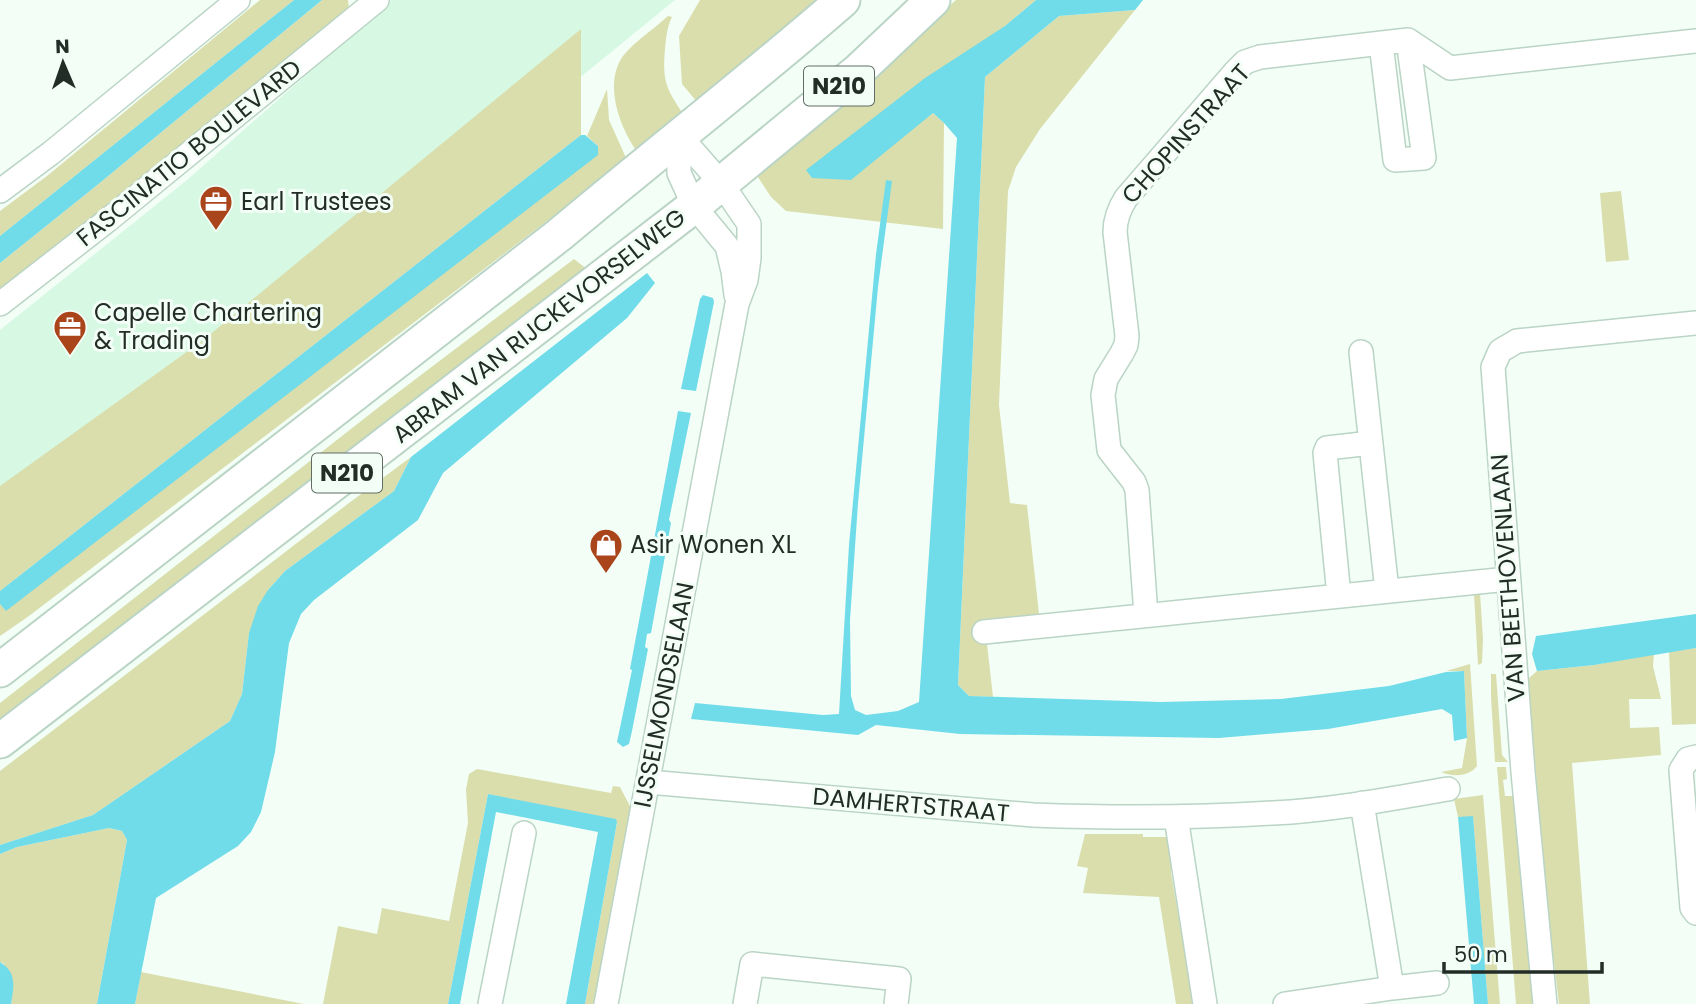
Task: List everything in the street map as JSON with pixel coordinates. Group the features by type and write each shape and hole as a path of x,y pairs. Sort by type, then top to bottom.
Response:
{"highway":[{"name":"N210","path":"0,670 487,292 844,0"},
{"name":"ABRAM VAN RIJCKEVORSELWEG","path":"0,741 694,206 859,70 933,0"},
{"path":"0,646 136,562"}],"street":[{"path":"0,191 51,153 238,0"},
{"name":"FASCINATIO BOULEVARD","path":"0,304 108,220 375,0"},
{"path":"1408,40 1450,68 1696,41"},
{"path":"1381,43 1395,160 1424,158 1408,40"},
{"name":"CHOPINSTRAAT","path":"1146,615 1137,490 1135,482 1109,450 1103,395 1107,379 1126,345 1127,335 1115,232 1118,213 1126,198 1245,62 1260,57 1408,40"},
{"name":"IJSSELMONDSELAAN","path":"606,1004 737,304 746,280 749,258 749,224 721,183 680,135"},
{"name":"IJSSELMONDSELAAN","path":"680,135 680,173 694,206 727,246 737,304"},
{"name":"VAN BEETHOVENLAAN","path":"1545,1004 1522,772 1493,367 1500,351 1517,341 1696,323"},
{"path":"1361,352 1387,591"},
{"path":"1339,596 1325,453 1327,448 1371,443"},
{"path":"984,632 1508,579"},
{"path":"1696,757 1688,759 1681,770 1692,908 1696,913"},
{"name":"DAMHERTSTRAAT","path":"648,782 1033,815 1175,817 1275,813 1448,789"},
{"path":"1362,803 1392,988"},
{"path":"1175,817 1205,1004"},
{"path":"490,1004 524,833"},
{"path":"746,1004 752,964 899,979 896,1004"},
{"path":"1285,1004 1437,983"}],"shaded area":[{"path":"260,0 294,0 0,236 0,211 47,176"},
{"path":"322,0 348,0 349,9 0,292 0,263"},
{"path":"391,0 675,0 0,551 0,330 187,180"},
{"path":"700,0 825,0 698,103 682,84 679,36"},
{"path":"956,0 1036,0 1005,26 914,127 933,113 944,123 943,229 786,211 771,197 756,174"},
{"path":"1135,10 1040,129 1016,167 1008,191 999,405 1010,503 1027,505 1039,614 1005,618 1005,632 986,635 993,697 969,696 958,685 985,77 1059,16"},
{"path":"668,16 672,17 666,41 665,79 685,117 638,153 620,119 614,79 623,56"},
{"path":"581,29 581,135 0,591 0,486 202,341"},
{"path":"607,89 609,120 627,160 0,636 0,604 6,610 598,146 587,136"},
{"path":"1621,191 1629,260 1606,262 1600,193"},
{"path":"574,259 588,270 0,726 0,703 388,400"},
{"path":"411,457 394,491 285,571 268,590 249,633 242,694 230,721 93,815 0,845 0,771"},
{"path":"1480,593 1483,639 1482,663 1478,665 1474,594"},
{"path":"1696,648 1696,724 1672,725 1669,652"},
{"path":"1654,654 1653,666 1661,699 1629,699 1630,728 1659,727 1661,755 1572,763 1590,1004 1559,1004 1547,904 1528,679 1537,671 1594,665"},
{"path":"1470,664 1477,766 1465,774 1450,775 1441,772 1462,768 1467,738 1464,671 1446,671"},
{"path":"1491,674 1496,674 1502,755 1508,762 1495,762"},
{"path":"1497,767 1506,767 1507,779 1503,780 1505,796 1517,796 1533,1004 1516,1004"},
{"path":"477,769 611,793 613,786 620,787 632,810 596,1004 585,1004 617,822 488,794 448,1004 323,1004 338,926 377,934 382,908 449,921 468,823 466,789 469,774"},
{"path":"1483,795 1500,1004 1488,1004 1473,817 1458,817 1454,799"},
{"path":"109,828 122,831 127,840 97,1004 11,1004 13,989 4,964 0,962 0,854 17,847"},
{"path":"1085,834 1143,834 1143,837 1167,837 1194,1004 1176,1004 1159,897 1083,893 1088,868 1077,866"},
{"path":"141,972 161,976 304,1004 135,1004"}],"water":[{"path":"294,0 322,0 0,263 0,236"},
{"path":"1036,0 1143,0 1135,10 1059,16 985,77 958,685 969,696 1161,702 1281,699 1389,686 1446,672 1464,671 1467,738 1454,741 1452,715 1442,709 1328,729 1219,738 960,734 876,725 858,735 691,719 695,703 823,715 839,714 849,545 876,254 886,180 892,181 878,287 850,620 851,696 855,710 866,715 898,711 919,702 957,138 933,113 851,180 812,178 806,170 925,78 1005,26"},
{"path":"581,135 585,135 598,146 598,155 6,611 0,604 0,591"},
{"path":"647,273 655,283 627,318 443,473 418,520 314,600 301,614 289,643 275,752 261,812 251,832 238,846 156,898 135,1004 97,1004 127,840 122,831 109,828 17,847 0,854 0,845 93,815 230,721 242,694 249,633 258,606 285,571 394,491 411,457"},
{"path":"703,295 713,298 714,302 696,391 681,389 700,299"},
{"path":"678,411 691,413 669,520 671,523 651,633 647,634 645,647 648,649 632,731 629,744 623,747 617,742"},
{"path":"1696,614 1696,648 1594,665 1537,671 1532,654 1536,636"},
{"path":"488,794 616,819 585,1004 566,1004 598,832 496,812 460,1004 448,1004"},
{"path":"1473,816 1488,1004 1474,1004 1458,817"},
{"path":"0,962 12,975 11,1004 0,1004"}],"place":[{"name":"Earl Trustees","path":"216,232"},
{"name":"Capelle Chartering & Trading","path":"70,357"},
{"name":"Asir Wonen XL","path":"606,575"}]}
